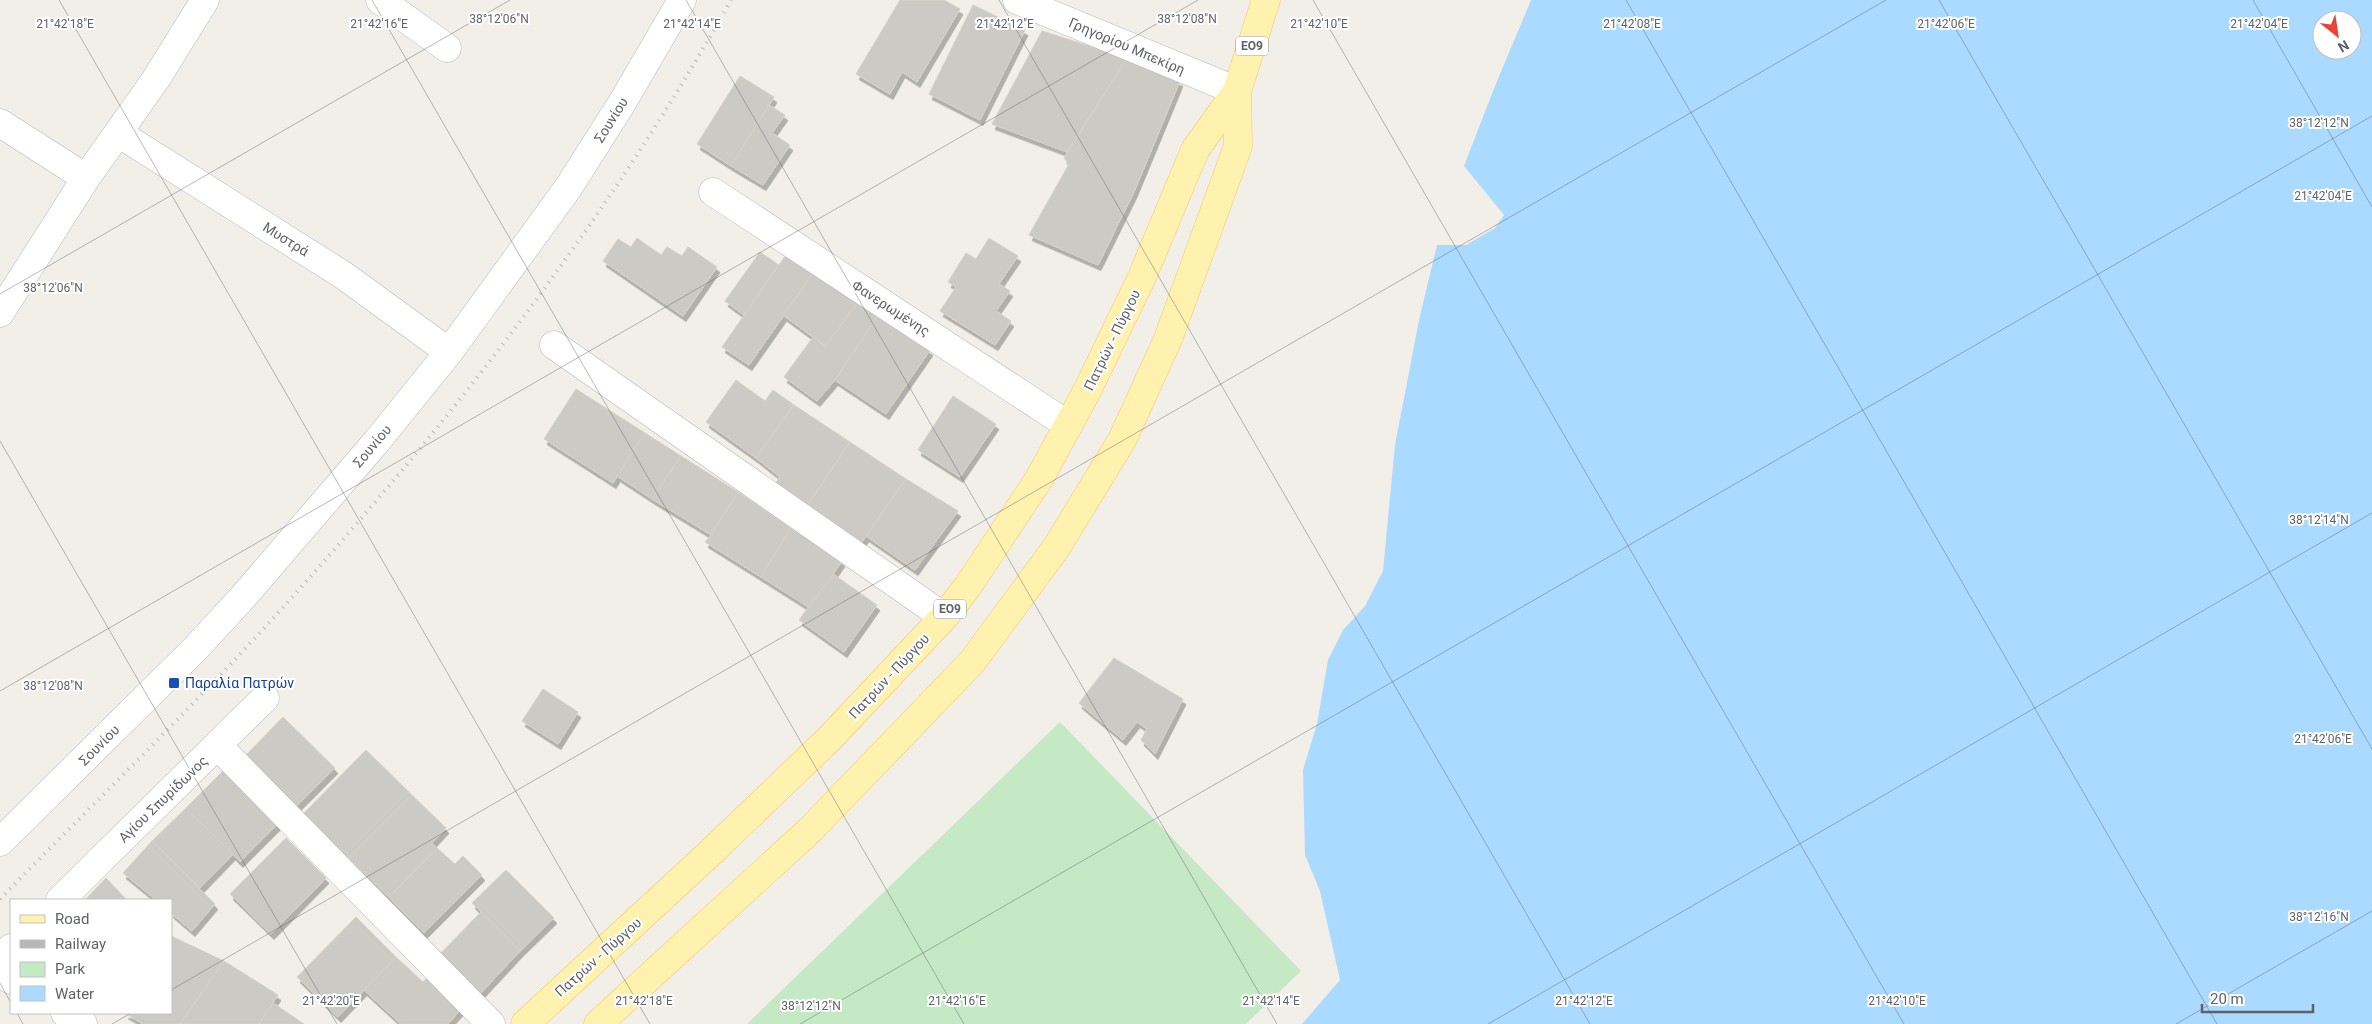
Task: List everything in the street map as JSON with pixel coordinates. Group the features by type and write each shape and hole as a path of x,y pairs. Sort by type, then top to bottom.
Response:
{"main road":[{"name":"Πατρών - Πύργου","path":"525,1024 709,854 815,752 888,679 944,617 1014,517 1068,426 1142,277 1169,217 1195,150 1237,91 1266,0"},
{"name":"Πατρών - Πύργου","path":"598,1024 810,830 972,662 1056,548 1122,440 1168,339 1238,146 1237,91"}],"street":[{"path":"0,313 86,178 118,133 205,0"},
{"path":"380,0 447,48"},
{"name":"Σουνίου","path":"0,842 194,649 243,597 377,441 449,352 568,188 622,104 682,0"},
{"name":"Γρηγορίου Μπεκίρη","path":"1017,0 1237,91"},
{"path":"0,123 86,178"},
{"name":"Μυστρά","path":"118,133 343,275 449,352"},
{"name":"Φανερωμένης","path":"713,192 1068,426"},
{"path":"554,345 944,617"},
{"name":"Αγίου Σπυρίδωνος","path":"61,899 265,698"},
{"path":"218,746 491,1024"},
{"path":"0,959 10,949"},
{"path":"67,1014 83,1024"}],"green space":[{"path":"1060,722 1301,971 1246,1024 747,1024"}],"water":[{"path":"1531,0 2372,0 2372,1024 1302,1024 1340,980 1320,891 1305,855 1303,770 1317,724 1328,660 1343,630 1365,606 1383,571 1395,445 1419,320 1437,245 1466,245 1495,228 1504,215 1464,166"}],"building":[{"path":"900,0 944,0 960,9 917,82 902,72 890,94 856,74"},
{"path":"973,5 1025,30 980,120 929,94"},
{"path":"1042,31 1127,58 1067,152 992,124"},
{"path":"1127,58 1180,81 1134,192 1098,265 1029,235 1069,164 1064,158"},
{"path":"740,76 774,97 731,166 697,144"},
{"path":"769,105 785,115 772,133 790,145 763,185 731,166"},
{"path":"637,238 661,255 667,247 682,256 688,247 717,267 683,316 603,261 618,239 631,247"},
{"path":"989,238 1018,256 999,284 1010,291 996,311 1011,321 995,345 940,311 956,287 948,282 966,253 976,259"},
{"path":"760,252 779,265 744,315 725,301"},
{"path":"788,252 815,271 749,365 722,347"},
{"path":"815,271 858,302 825,346 783,315"},
{"path":"858,302 878,316 835,380 817,401 784,377 813,337 825,346"},
{"path":"878,316 930,350 886,414 835,380"},
{"path":"736,380 765,401 773,390 794,405 756,458 706,422"},
{"path":"576,389 645,433 613,483 544,439"},
{"path":"953,396 996,424 960,477 918,450"},
{"path":"794,405 850,442 808,505 775,484 780,477 756,458"},
{"path":"645,433 681,456 652,499 617,476"},
{"path":"850,442 906,479 862,542 808,505"},
{"path":"681,456 738,492 711,535 652,499"},
{"path":"906,479 958,511 915,570 866,536"},
{"path":"738,492 791,528 761,577 705,542"},
{"path":"791,528 842,561 810,608 761,577"},
{"path":"833,574 877,605 844,652 799,620"},
{"path":"1114,658 1183,699 1155,754 1141,740 1147,729 1137,722 1123,740 1079,703"},
{"path":"543,689 578,712 558,744 522,721"},
{"path":"283,717 335,768 297,806 246,755"},
{"path":"366,750 412,795 349,858 304,813"},
{"path":"224,770 278,824 240,862 186,808"},
{"path":"412,795 446,828 432,843 437,848 389,897 349,858"},
{"path":"186,808 233,854 200,888 152,841"},
{"path":"286,838 326,878 271,934 230,894"},
{"path":"152,841 215,904 192,931 172,914 172,899 155,899 123,873"},
{"path":"437,848 455,864 463,856 482,875 424,933 389,897"},
{"path":"506,870 554,918 520,951 472,903"},
{"path":"106,878 126,899 86,899"},
{"path":"481,912 520,951 480,994 440,954"},
{"path":"356,917 396,957 338,1017 297,977"},
{"path":"172,936 224,961 180,1024 143,1024 127,1014 172,1014"},
{"path":"396,957 423,982 428,977 462,1008 448,1024 401,1024 364,990"},
{"path":"224,961 278,995 259,1024 180,1024"},
{"path":"273,1003 304,1024 259,1024"}],"railway":[{"path":"0,899 175,722 277,614 402,470 463,395 578,242 683,83 731,0"}],"place":[{"name":"Παραλία Πατρών","path":"174,683"}]}
